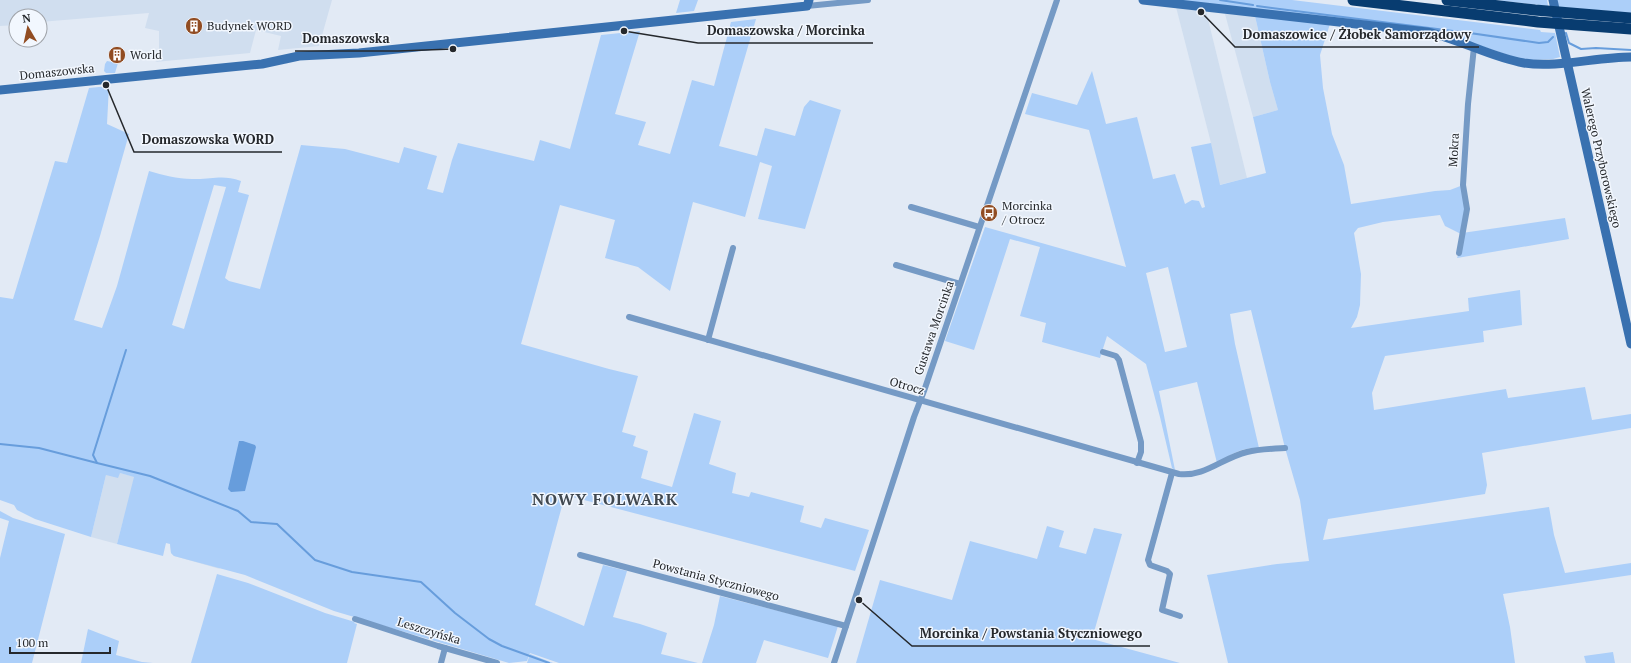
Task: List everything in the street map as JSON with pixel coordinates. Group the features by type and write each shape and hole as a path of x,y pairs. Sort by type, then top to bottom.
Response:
{"highway":[{"path":"1353,0 1538,22 1631,29"},
{"path":"1447,0 1582,15 1631,18"}],"street":[{"name":"Domaszowska","path":"0,90 255,65 305,55 359,54 808,3 868,0"},
{"name":"Gustawa Morcinka","path":"834,663 920,401 1057,0"},
{"path":"1143,0 1413,30 1440,35 1523,62 1541,64 1631,57"},
{"name":"Walerego Przyborowskiego","path":"1553,0 1631,344"},
{"name":"Mokra","path":"1459,253 1467,209 1463,185 1468,104 1474,47"},
{"path":"911,207 979,227"},
{"path":"708,340 733,248"},
{"path":"896,265 960,284"},
{"name":"Otrocz","path":"629,317 1176,474 1197,474 1247,452 1284,448"},
{"path":"1103,352 1116,356 1119,360 1141,442 1141,452 1137,463"},
{"path":"1176,474 1148,560 1150,564 1167,571 1170,574 1162,610 1180,616"},
{"name":"Powstania Styczniowego","path":"580,555 846,626"},
{"name":"Leszczyńska","path":"355,619 497,663"},
{"path":"441,663 445,648"}],"shaded area":[{"path":"0,0 332,0 319,46 278,50 281,36 256,30 250,53 155,62 159,60 159,31 145,28 149,13 48,21 48,8 8,8 8,26 0,26"},
{"path":"680,0 698,0 694,11 676,13"},
{"path":"1167,0 1292,0 1540,30 1541,32 1555,33 1560,57 1553,59 1530,60 1514,57 1446,34"},
{"path":"1496,0 1547,0 1548,6"},
{"path":"1557,0 1631,0 1631,13 1559,7"},
{"path":"1176,7 1206,11 1247,178 1219,185 1210,139"},
{"path":"1225,14 1255,16 1278,110 1253,117"},
{"path":"1255,16 1330,24 1320,55 1323,88 1332,134 1344,165 1351,204 1450,190 1463,185 1467,209 1462,233 1565,218 1569,239 1457,258 1461,234 1445,226 1440,215 1383,222 1358,228 1354,233 1361,274 1360,305 1357,317 1351,328 1469,311 1468,298 1520,290 1522,325 1483,331 1484,342 1385,356 1372,393 1374,410 1506,389 1508,398 1585,387 1592,420 1631,414 1631,428 1482,453 1487,485 1485,494 1328,519 1323,540 1549,507 1554,535 1565,573 1631,563 1631,575 1503,594 1510,627 1515,663 1228,663 1207,575 1277,564 1309,561 1300,500 1285,448 1251,310 1230,314 1235,344 1259,448 1242,450 1217,463 1197,382 1159,391 1175,470 1172,468 1146,364 1107,336 1100,358 1042,342 1046,323 1020,316 1040,247 1010,239 974,350 945,341 985,227 1126,267 1089,130 1025,114 1032,93 1077,105 1092,71 1106,124 1137,117 1153,179 1175,174 1185,204 1192,200 1199,201 1202,208 1205,207 1191,147 1211,143 1220,185 1266,173 1253,117 1278,110","holes":["1168,267 1187,347 1165,352 1146,273"]},
{"path":"756,19 719,146 757,156 765,128 795,136 804,107 810,100 841,110 805,229 758,219 772,166 760,162 745,217 693,202 670,291 638,267 605,258 615,220 560,205 521,344 638,376 622,432 636,436 633,446 648,451 641,478 672,487 694,413 721,421 709,464 736,473 732,493 749,497 751,492 804,506 800,522 821,528 825,518 869,530 855,571 565,495 535,605 584,626 603,565 627,571 613,617 667,633 661,654 698,663 559,663 530,653 527,661 509,663 334,611 245,575 174,556 171,553 170,544 166,543 163,556 117,544 134,477 120,473 118,478 106,475 91,537 35,519 17,510 14,505 0,500 0,297 13,299 55,161 67,163 89,88 109,86 107,124 129,134 74,320 102,328 117,286 149,171 181,178 228,178 241,181 238,192 249,195 225,278 229,281 260,289 301,145 345,149 399,163 404,147 437,156 427,189 443,193 458,143 534,161 540,140 570,149 601,35 640,31 615,114 646,122 638,145 670,154 692,80 714,86 731,22","holes":["214,185 226,187 184,329 172,325"]},
{"path":"107,61 118,63 115,73 106,73 104,71"},
{"path":"239,441 255,445 256,447 245,491 231,492 228,489"},
{"path":"120,473 135,477 220,569 174,556 171,553 169,535 123,521 117,544 91,537 106,475"},
{"path":"0,511 13,518 65,534 32,663 0,663 0,558 9,521 0,518"},
{"path":"1047,526 1064,531 1059,547 1086,554 1094,528 1122,534 1092,639 1180,663 856,663 880,580 952,600 970,541 1037,559"},
{"path":"217,574 248,583 325,613 355,622 354,623 357,624 347,663 191,663"},
{"path":"720,596 838,626 828,658 764,640 756,663 702,663 714,625"},
{"path":"88,629 119,641 116,655 142,662 153,663 81,663"},
{"path":"1613,652 1615,663 1586,663 1584,656"},
{"path":"530,654 553,663 527,663"}],"waterway":[{"path":"1220,0 1253,5"},
{"path":"1257,6 1453,31"},
{"path":"1456,31 1539,43 1548,42 1553,37"},
{"path":"1566,33 1569,43 1581,49 1596,48 1631,50"},
{"path":"126,350 93,455 97,463 150,476 238,511 251,522 277,524 315,560 352,572 421,582 455,613 489,639 502,646 549,663"},
{"path":"0,444 39,448 97,463"}],"place":[{"name":"Domaszowice / Żłobek Samorządowy","path":"1201,12"},
{"name":"Budynek WORD","path":"194,26"},
{"name":"Domaszowska / Morcinka","path":"624,31"},
{"name":"Domaszowska","path":"453,49"},
{"name":"World","path":"117,55"},
{"name":"Domaszowska WORD","path":"106,85"},
{"name":"Morcinka / Otrocz","path":"989,213"},
{"name":"Morcinka / Powstania Styczniowego","path":"859,600"}],"district":[{"name":"NOWY FOLWARK","path":"605,499"}]}
